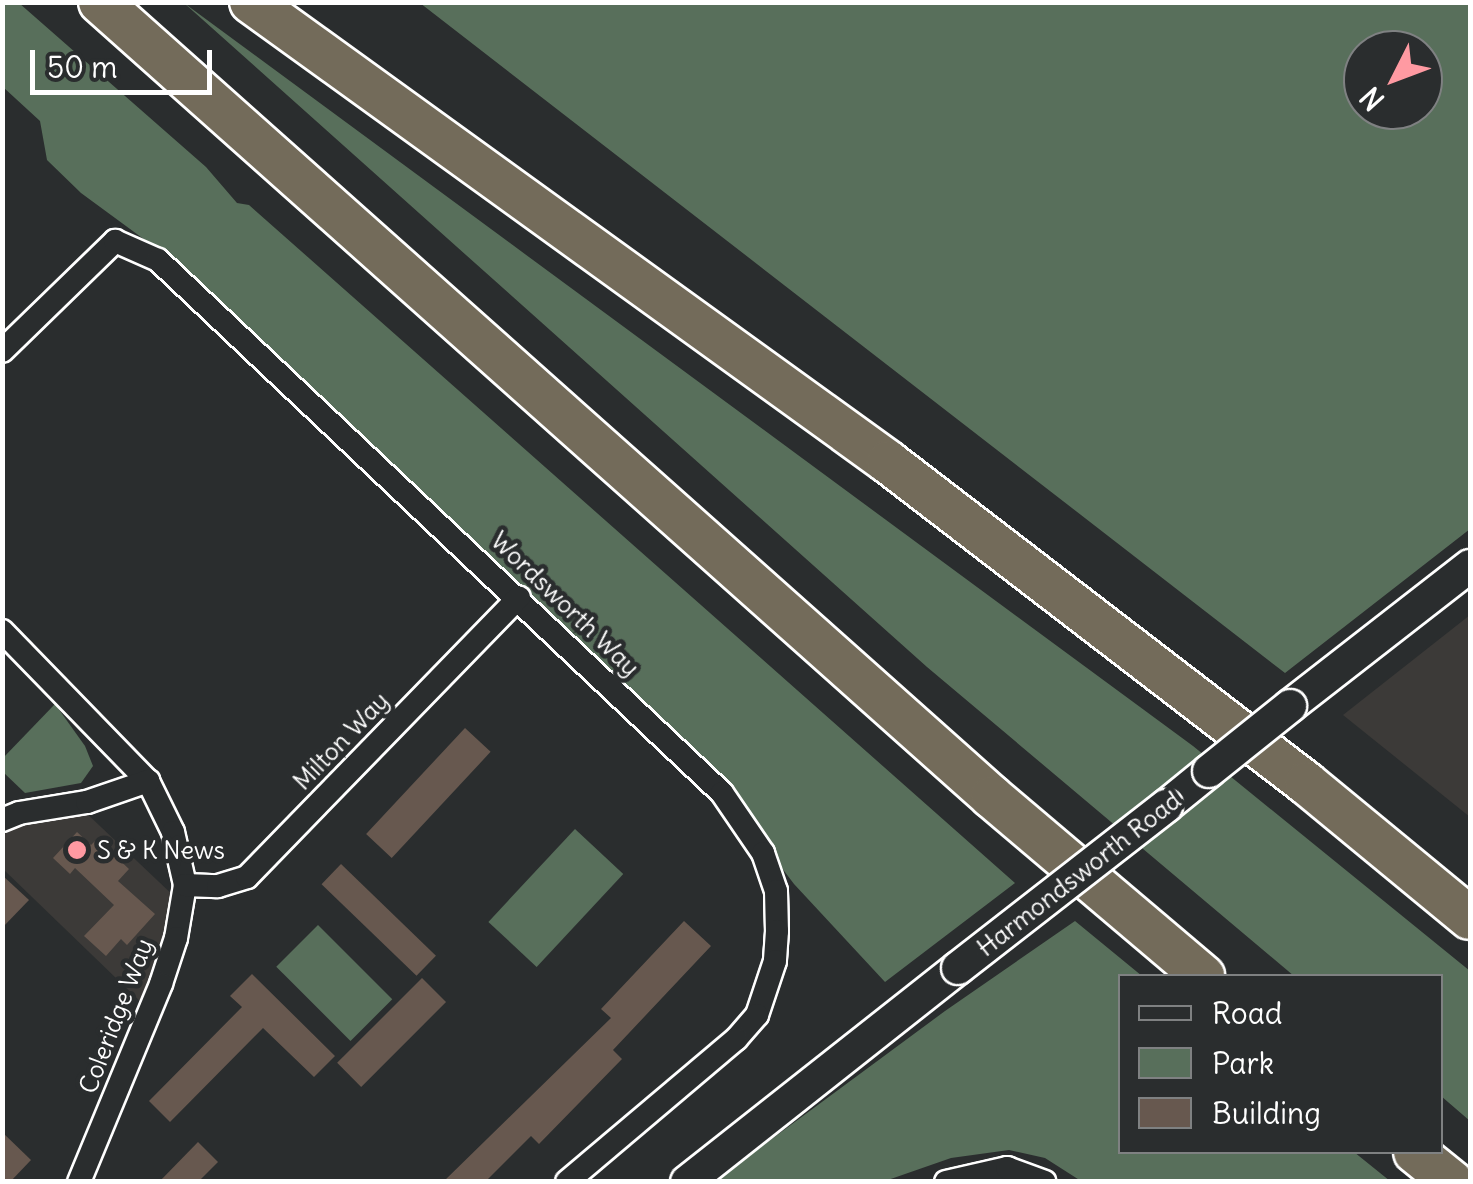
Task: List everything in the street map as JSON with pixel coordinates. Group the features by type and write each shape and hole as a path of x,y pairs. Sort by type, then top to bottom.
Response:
{"highway":[{"path":"100,2 963,772 1201,974"},
{"path":"250,2 888,462 1262,748 1470,918"},
{"path":"1417,1154 1452,1182"}],"street":[{"name":"Wordsworth Way","path":"2,352 115,240 158,260 722,793 763,853 776,891 774,961 757,1015 736,1040 568,1182"},
{"name":"Harmondsworth Road","path":"687,1182 1470,566"},
{"name":"Milton Way","path":"184,885 218,886 247,877 519,598"},
{"name":"Coleridge Way","path":"2,631 148,781 172,832 184,885 176,938 161,984 80,1182"},
{"path":"2,820 18,813 87,802 148,781"},
{"path":"946,1182 1007,1168 1045,1182"}],"shaded area":[{"path":"1470,615 1470,817 1343,715"},
{"path":"82,809 177,899 147,1008 3,869 2,825"}],"green space":[{"path":"2,3 19,3 206,167 237,203 249,205 1015,883 885,982 794,884 766,847 175,262 81,193 47,160 40,121 3,87"},
{"path":"184,3 1193,746 1470,971 1470,1121 1443,1098 1443,974 1292,974 927,667"},
{"path":"420,3 1470,3 1470,529 1285,673"},
{"path":"55,704 85,746 93,766 81,783 25,793 3,772 3,758"},
{"path":"575,829 623,874 537,967 488,922"},
{"path":"1075,921 1140,974 1118,974 1118,1154 1356,1154 1390,1181 1081,1181 1045,1158 1009,1150 951,1158 885,1181 715,1181 945,1011"},
{"path":"318,925 392,999 351,1041 276,967"}],"building":[{"path":"465,728 491,752 392,858 366,834"},
{"path":"77,832 91,845 97,839 129,869 118,881 155,914 127,945 121,939 106,956 84,936 114,905 75,868 70,874 53,858"},
{"path":"341,864 436,956 417,976 322,884"},
{"path":"2,875 29,900 2,928"},
{"path":"684,921 711,946 613,1050 622,1059 539,1144 531,1136 485,1182 443,1182 611,1018 601,1009"},
{"path":"252,974 335,1056 314,1077 263,1028 170,1122 149,1101 242,1007 230,996"},
{"path":"422,978 446,1002 361,1087 337,1063"},
{"path":"2,1132 31,1160 10,1182 2,1182"},
{"path":"198,1142 218,1162 198,1182 159,1182"}],"place":[{"name":"S & K News","path":"77,850"}]}
